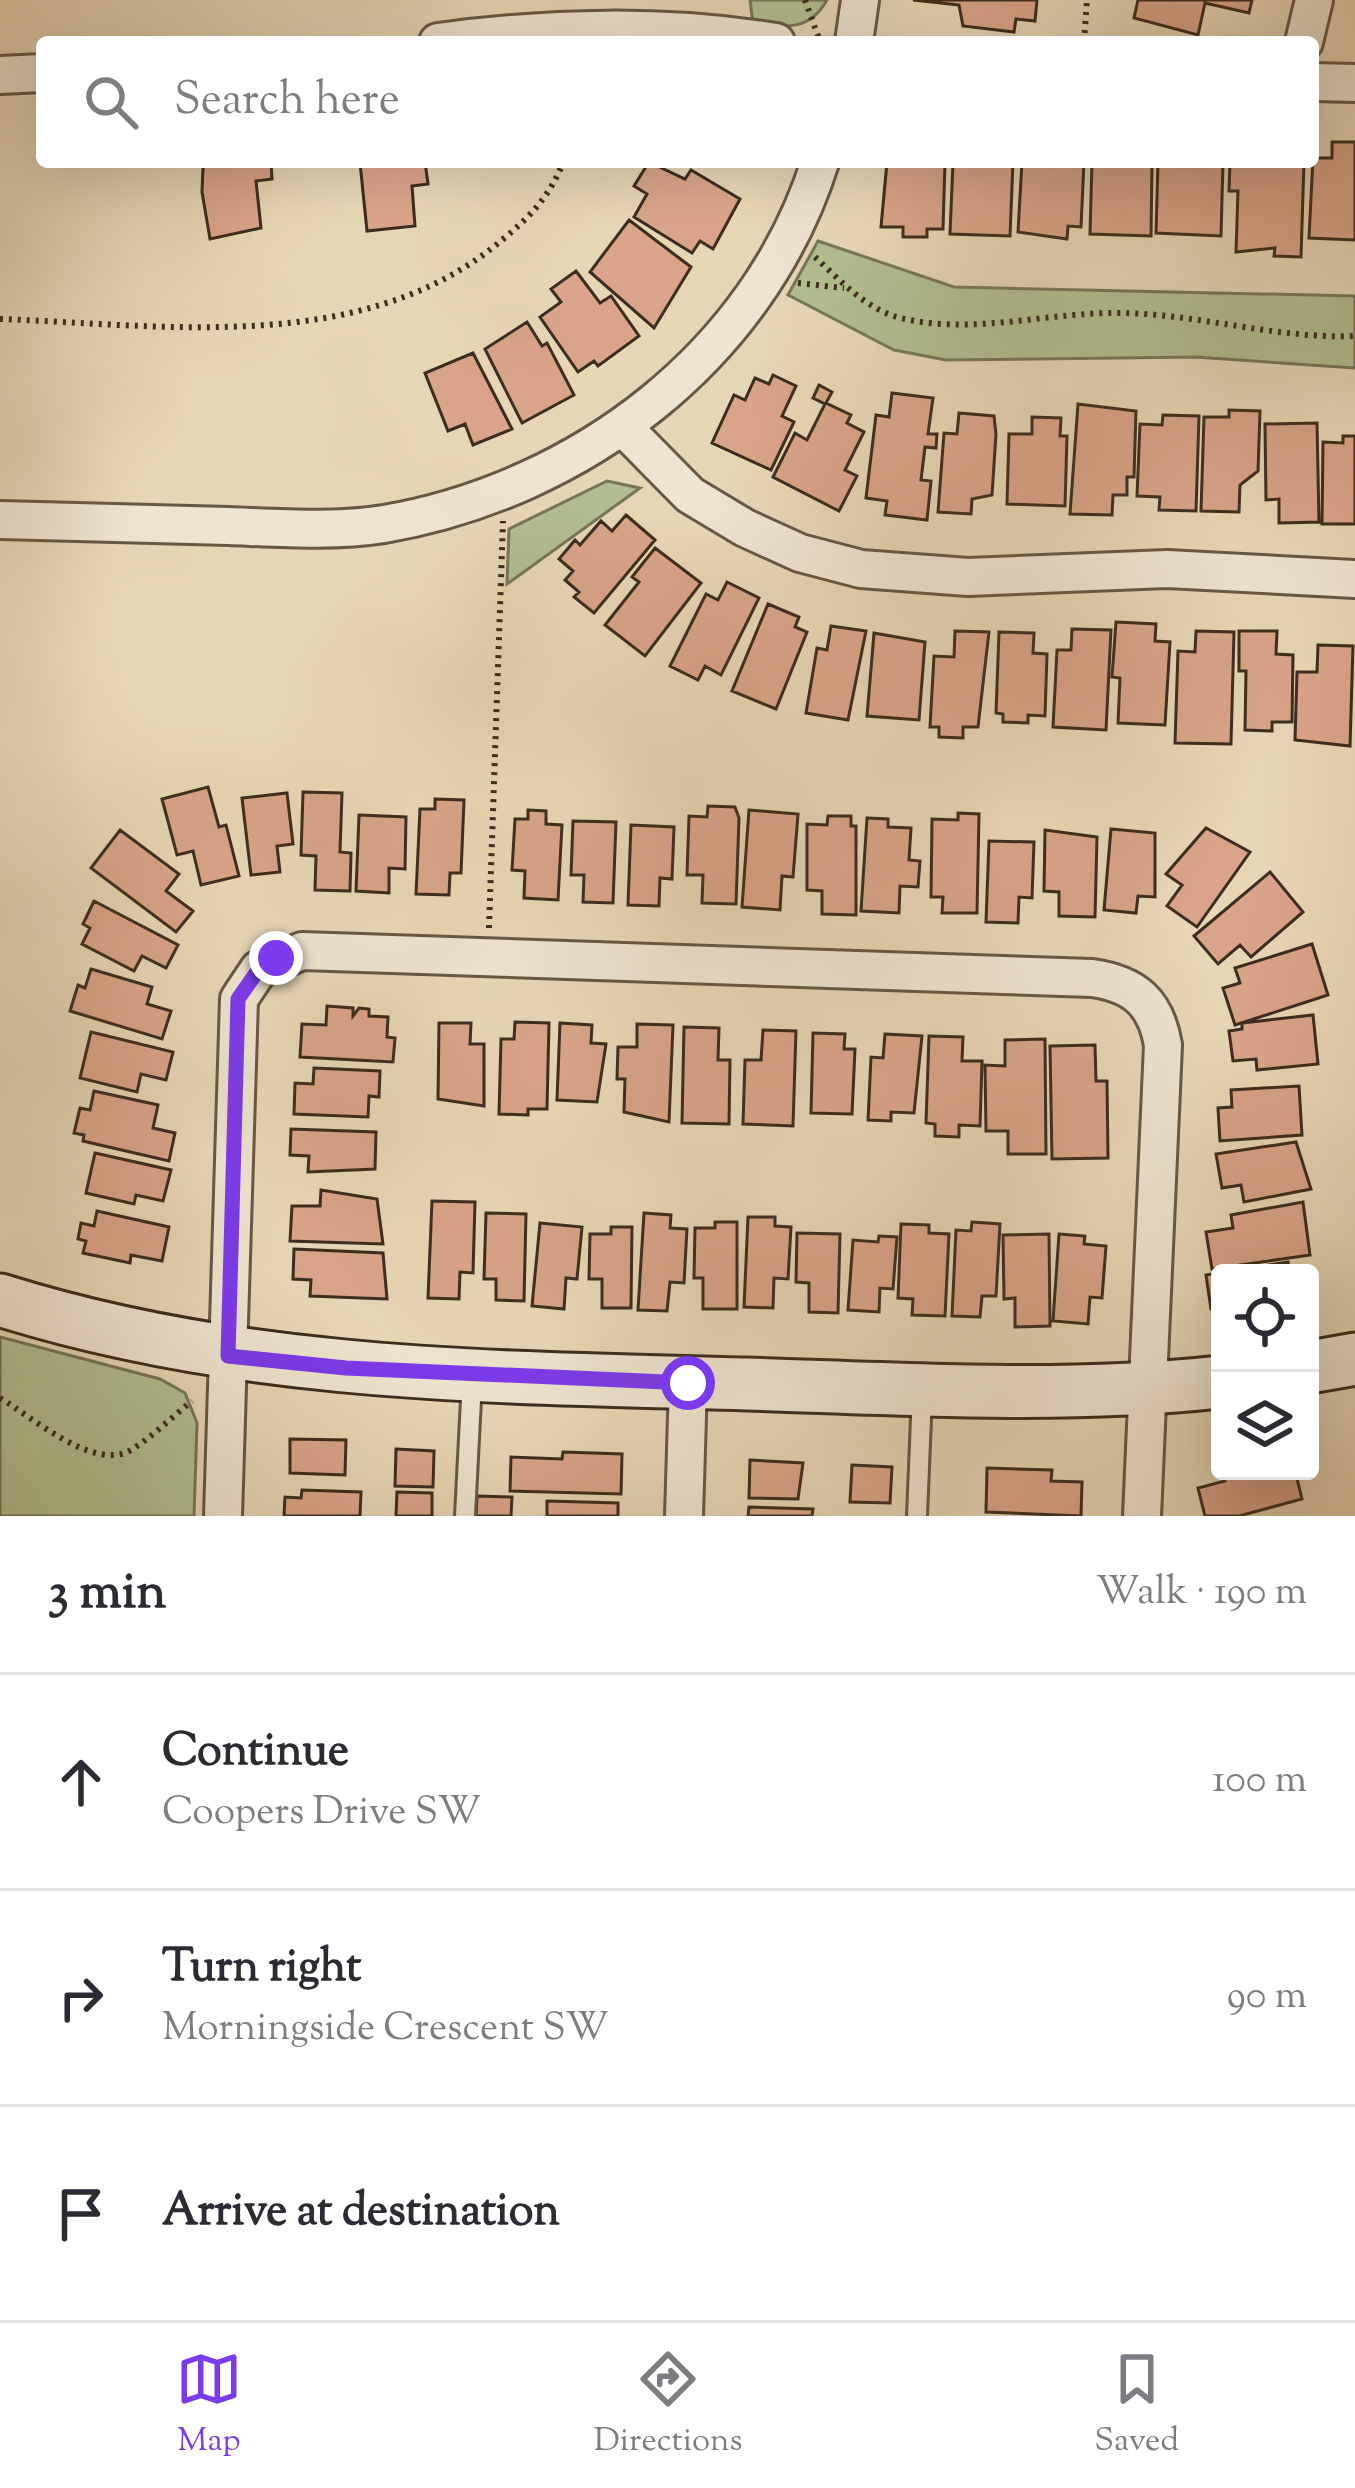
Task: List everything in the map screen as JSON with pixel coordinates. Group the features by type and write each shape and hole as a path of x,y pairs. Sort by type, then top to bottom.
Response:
{"street":[{"path":"855,36 860,0"},
{"path":"1305,36 1314,0"},
{"path":"490,36 560,28 712,36"},
{"path":"0,75 36,73"},
{"path":"1319,82 1355,83"},
{"path":"0,520 327,529 383,524 504,488 626,429 678,382 767,278 818,168"},
{"path":"626,429 690,495 800,553 861,569 968,577 1076,569 1235,570 1355,579"},
{"path":"223,1516 212,1353 238,999 247,983 276,958 302,951 1093,978 1119,981 1142,995 1158,1016 1163,1045 1142,1516"},
{"path":"0,1300 212,1353 472,1375 922,1390 1146,1390 1211,1383"},
{"path":"1319,1365 1355,1359"},
{"path":"684,1516 688,1383"}],"lane":[{"path":"465,1516 472,1375"},
{"path":"917,1516 922,1390"}],"path":[{"path":"805,0 818,36"},
{"path":"1085,36 1088,0"},
{"path":"0,319 194,326 310,321 374,310 481,258 532,215 559,168"},
{"path":"790,234 848,288 899,319 935,324 1130,313 1318,338 1355,336"},
{"path":"767,278 848,288"},
{"path":"488,957 504,488"},
{"path":"0,1398 95,1452 127,1453 194,1399 212,1353"}],"green space":[{"path":"750,0 827,0 812,18 786,26 753,23"},
{"path":"818,241 954,287 1355,296 1355,368 1195,357 946,360 894,350 788,295"},
{"path":"607,481 640,488 507,584 509,529"},
{"path":"0,1337 160,1379 185,1393 197,1423 194,1516 0,1516"}],"building":[{"path":"913,0 1037,0 1035,21 1016,19 1014,32 963,26 959,5"},
{"path":"1138,0 1252,0 1249,13 1205,3 1198,35 1134,18"},
{"path":"1332,142 1355,142 1355,240 1309,238 1312,168 1319,168 1319,158 1332,158"},
{"path":"203,168 271,168 272,179 256,181 261,228 210,239"},
{"path":"361,168 426,168 428,184 412,186 415,226 367,231"},
{"path":"645,168 662,168 685,179 691,170 740,199 713,249 700,241 692,253 634,217 647,194 634,186"},
{"path":"886,168 945,168 943,229 927,229 927,237 903,237 903,227 881,227"},
{"path":"953,168 1013,168 1010,236 950,234"},
{"path":"1022,168 1084,168 1081,227 1068,226 1067,239 1018,232"},
{"path":"1092,168 1152,168 1151,236 1090,234"},
{"path":"1158,168 1223,168 1221,236 1156,233"},
{"path":"1230,168 1304,168 1301,257 1274,256 1275,248 1236,252 1238,191 1229,191"},
{"path":"629,220 691,267 654,328 590,272"},
{"path":"576,271 600,303 611,296 639,336 598,366 594,361 578,372 540,317 561,302 551,289"},
{"path":"527,322 542,346 547,343 574,395 522,423 485,349"},
{"path":"473,353 512,429 473,445 465,424 448,431 425,373"},
{"path":"773,375 796,386 782,416 794,422 771,470 712,443 734,395 745,400 755,378 769,384"},
{"path":"819,385 832,392 826,403 851,415 847,423 864,432 845,470 857,476 839,511 773,477 795,433 807,440 825,404 813,398"},
{"path":"892,393 933,398 928,434 937,434 936,448 925,447 921,480 931,481 927,520 885,515 887,501 866,498 876,415 889,417"},
{"path":"1078,404 1136,411 1134,477 1127,477 1127,495 1113,495 1112,515 1070,514"},
{"path":"1229,410 1260,411 1258,471 1240,485 1239,512 1201,511 1204,417 1229,417"},
{"path":"959,413 994,416 992,495 972,499 971,514 938,512 944,433 957,434"},
{"path":"1163,415 1199,416 1196,511 1159,510 1160,497 1137,496 1140,424 1162,425"},
{"path":"1032,417 1061,418 1060,436 1067,436 1065,506 1007,504 1009,434 1032,434"},
{"path":"1317,423 1319,522 1279,523 1279,499 1266,500 1265,424"},
{"path":"1343,436 1355,436 1355,524 1322,524 1323,442 1343,443"},
{"path":"626,515 655,540 594,613 574,597 579,592 565,580 573,571 559,559 575,540 580,545 601,521 612,531"},
{"path":"655,548 701,583 645,656 605,625 639,582 632,577"},
{"path":"727,582 759,598 721,675 705,666 698,680 670,666 706,594 718,600"},
{"path":"768,604 799,617 795,627 807,632 776,709 732,691"},
{"path":"1116,622 1156,624 1155,641 1170,642 1165,725 1118,723 1120,678 1112,677"},
{"path":"831,626 866,631 848,720 806,713 817,648 827,650"},
{"path":"1072,629 1111,630 1106,730 1053,727 1057,650 1071,650"},
{"path":"955,631 989,632 978,727 963,727 963,738 939,737 939,727 930,727 934,656 954,657"},
{"path":"1196,631 1234,632 1231,744 1175,743 1178,651 1195,652"},
{"path":"1239,631 1277,631 1276,654 1293,655 1292,722 1272,722 1272,731 1245,730 1246,671 1239,671"},
{"path":"999,632 1034,633 1033,653 1047,654 1045,716 1028,715 1028,723 1003,722 1003,714 996,713"},
{"path":"874,633 925,642 919,720 867,716"},
{"path":"1318,645 1353,646 1350,746 1295,740 1297,672 1317,672"},
{"path":"208,787 219,827 226,825 239,876 201,885 193,851 177,855 162,799"},
{"path":"303,792 342,793 340,852 351,853 350,891 315,890 316,856 301,855"},
{"path":"287,793 293,844 277,846 280,872 251,875 242,798"},
{"path":"435,799 464,800 461,873 450,873 449,895 416,894 420,809 435,809"},
{"path":"708,806 735,807 739,818 736,904 702,903 703,875 687,875 689,816 707,817"},
{"path":"528,810 546,811 546,824 562,825 558,900 524,898 525,871 512,870 515,819 528,819"},
{"path":"749,810 798,814 793,877 782,876 780,910 742,907"},
{"path":"958,813 979,814 977,913 942,913 943,897 931,897 932,819 958,820"},
{"path":"359,815 406,817 405,869 389,868 389,893 356,891"},
{"path":"828,816 851,816 851,826 856,826 856,915 822,914 822,891 807,890 807,824 827,825"},
{"path":"867,818 888,819 888,827 911,828 909,860 920,861 918,887 900,886 899,913 861,911"},
{"path":"573,821 616,822 613,903 583,902 584,875 571,875"},
{"path":"631,825 674,827 672,879 660,878 659,906 628,905"},
{"path":"1206,828 1250,852 1197,927 1167,906 1182,885 1166,874"},
{"path":"1111,829 1155,833 1155,897 1138,896 1136,913 1104,910"},
{"path":"120,830 179,874 166,891 193,911 176,932 91,868"},
{"path":"1045,830 1097,837 1095,917 1059,916 1059,892 1044,891"},
{"path":"989,841 1034,842 1032,898 1019,897 1018,923 986,922"},
{"path":"1270,872 1303,912 1251,957 1240,945 1218,964 1194,936"},
{"path":"94,901 178,945 166,968 142,956 134,971 82,944 90,928 83,924"},
{"path":"1312,944 1328,995 1235,1025 1223,988 1240,983 1235,968"},
{"path":"91,969 152,987 147,1004 171,1011 162,1039 70,1011 78,985 85,988"},
{"path":"327,1006 353,1008 353,1016 359,1008 369,1009 369,1016 388,1017 387,1037 395,1038 393,1062 300,1057 302,1024 326,1025"},
{"path":"1313,1015 1318,1064 1257,1070 1256,1059 1233,1061 1229,1031 1242,1029 1242,1023"},
{"path":"515,1022 549,1023 547,1109 528,1109 528,1115 499,1114 501,1039 514,1039"},
{"path":"439,1023 471,1023 470,1044 484,1044 484,1106 438,1099"},
{"path":"560,1023 592,1025 591,1043 606,1044 597,1102 557,1100"},
{"path":"637,1024 673,1025 669,1122 624,1112 625,1079 617,1079 618,1047 637,1047"},
{"path":"684,1027 719,1028 718,1060 730,1060 729,1124 682,1123"},
{"path":"763,1030 796,1031 793,1126 743,1124 745,1060 761,1060"},
{"path":"91,1032 173,1052 166,1080 141,1074 137,1092 80,1078"},
{"path":"813,1033 845,1034 844,1049 855,1049 852,1114 811,1113"},
{"path":"885,1034 922,1036 914,1113 891,1112 891,1121 868,1120 871,1057 883,1058"},
{"path":"929,1036 963,1037 962,1061 982,1061 980,1126 959,1125 959,1137 935,1136 935,1124 926,1123"},
{"path":"1045,1039 1046,1154 1008,1154 1008,1131 986,1131 985,1065 1005,1066 1005,1040"},
{"path":"1095,1045 1096,1081 1107,1081 1108,1158 1052,1159 1050,1046"},
{"path":"314,1068 380,1071 379,1097 369,1096 368,1117 294,1114 295,1083 313,1084"},
{"path":"1299,1086 1302,1135 1220,1141 1218,1108 1232,1107 1231,1090"},
{"path":"94,1091 158,1105 153,1128 175,1133 169,1161 83,1141 84,1135 74,1133 80,1108 90,1110"},
{"path":"291,1129 376,1132 375,1169 308,1172 309,1156 290,1155"},
{"path":"1296,1142 1311,1189 1244,1202 1241,1185 1222,1188 1216,1154"},
{"path":"95,1153 171,1170 163,1201 136,1195 134,1204 86,1193"},
{"path":"321,1190 377,1199 383,1244 290,1241 292,1206 320,1206"},
{"path":"432,1201 475,1202 473,1273 460,1272 459,1299 428,1298"},
{"path":"1303,1202 1310,1255 1211,1264 1206,1232 1233,1228 1231,1215"},
{"path":"97,1211 169,1227 162,1261 131,1255 130,1263 83,1253 86,1241 78,1239 81,1223 94,1226"},
{"path":"486,1213 526,1214 524,1301 496,1300 496,1279 484,1279"},
{"path":"644,1213 671,1215 670,1228 687,1229 684,1283 670,1282 667,1311 638,1310"},
{"path":"748,1217 775,1217 775,1226 791,1227 788,1279 774,1278 773,1308 744,1307"},
{"path":"715,1222 737,1222 737,1309 703,1309 703,1278 694,1278 695,1228 715,1228"},
{"path":"972,1222 1000,1224 996,1296 982,1296 980,1317 952,1316 956,1230 971,1231"},
{"path":"540,1223 582,1227 577,1279 566,1278 564,1309 532,1306"},
{"path":"901,1224 929,1225 929,1233 949,1234 945,1316 912,1315 913,1299 898,1298"},
{"path":"611,1227 632,1227 631,1308 602,1308 602,1279 589,1279 590,1234 611,1234"},
{"path":"797,1233 840,1234 838,1313 809,1312 809,1283 796,1282"},
{"path":"1049,1234 1050,1326 1015,1327 1015,1298 1004,1299 1003,1235"},
{"path":"1059,1234 1085,1236 1084,1244 1106,1246 1102,1298 1090,1297 1088,1324 1053,1321"},
{"path":"879,1236 897,1237 893,1289 880,1288 879,1312 848,1310 853,1240 878,1242"},
{"path":"294,1249 383,1253 387,1299 310,1296 311,1280 293,1279"},
{"path":"290,1439 346,1440 345,1475 290,1473"},
{"path":"396,1449 434,1451 433,1487 395,1486"},
{"path":"563,1452 622,1454 621,1494 510,1491 511,1457 562,1459"},
{"path":"750,1460 803,1463 798,1499 749,1498"},
{"path":"852,1465 892,1467 890,1503 850,1502"},
{"path":"987,1468 1052,1470 1051,1481 1082,1482 1081,1516 986,1512"},
{"path":"1297,1480 1302,1499 1239,1516 1205,1516 1198,1488 1225,1481"},
{"path":"302,1490 361,1492 360,1516 284,1516 285,1497 301,1498"},
{"path":"397,1492 432,1493 432,1516 396,1516"},
{"path":"477,1496 512,1497 511,1516 476,1516"},
{"path":"547,1501 618,1503 618,1516 547,1516"},
{"path":"749,1507 813,1509 812,1516 748,1516"}],"route":[{"path":"276,958 259,969 238,999 228,1356 346,1368 688,1383"}]}
